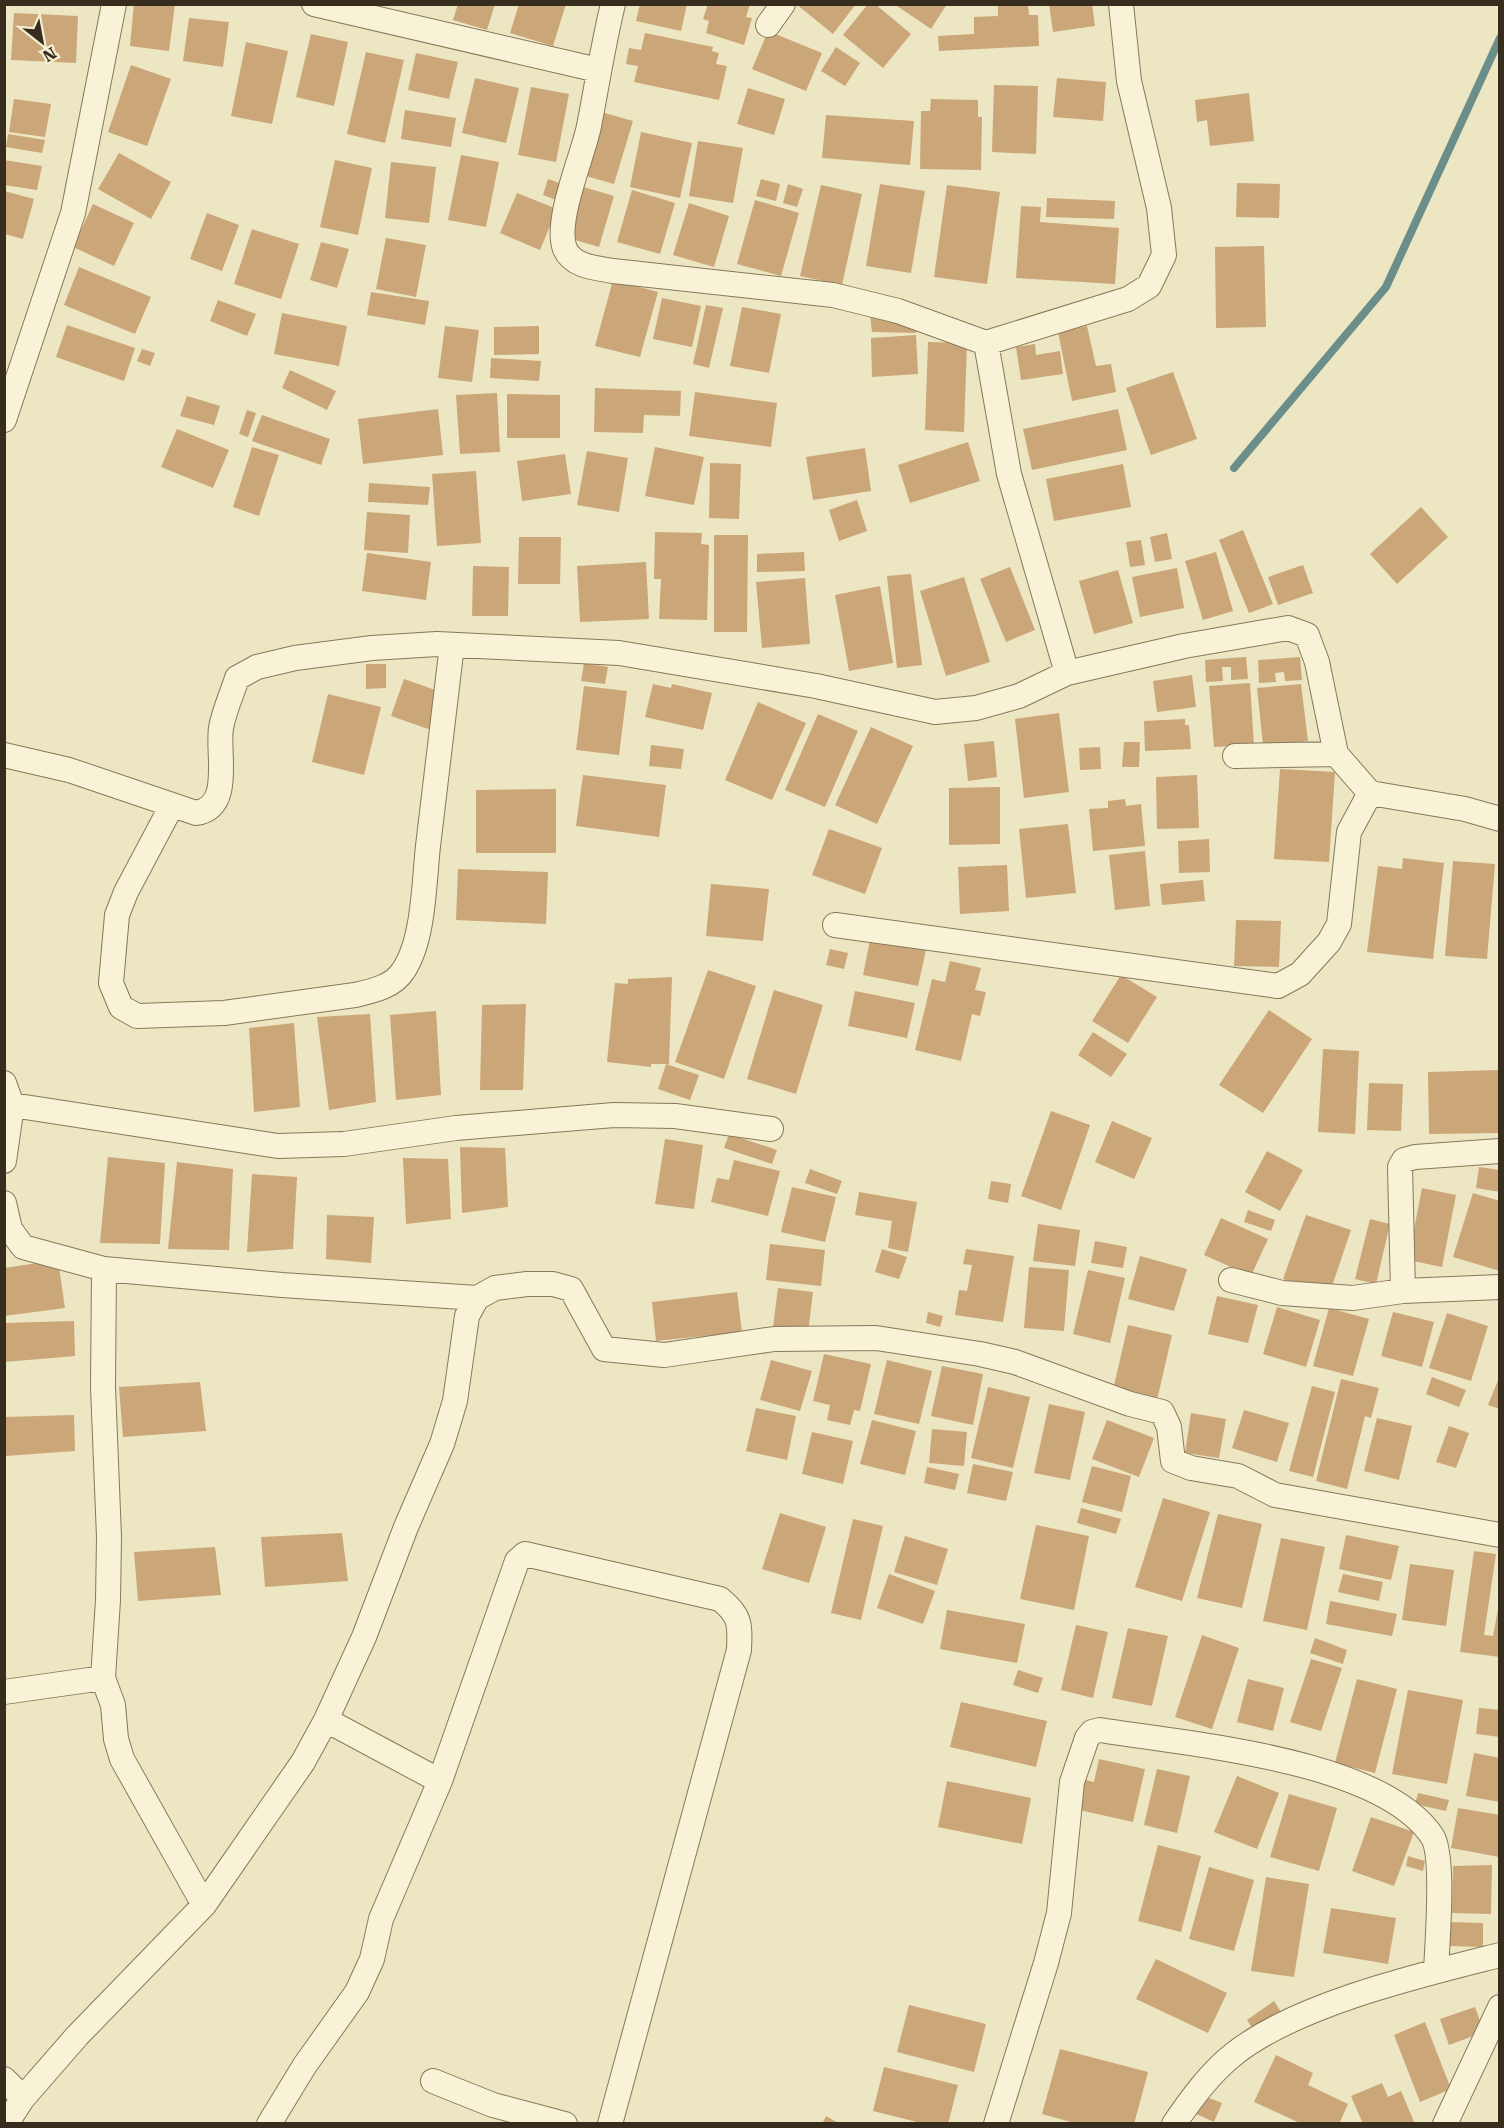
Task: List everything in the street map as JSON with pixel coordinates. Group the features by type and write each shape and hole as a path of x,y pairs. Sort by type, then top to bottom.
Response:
{"street":[{"path":"4,420 73,213 114,4"},
{"path":"314,4 598,70"},
{"path":"613,4 598,70 589,127 561,233 566,252 583,265 675,280 832,295 898,311 986,342 1128,299 1149,286 1164,255 1159,208 1129,81 1121,4"},
{"path":"768,25 783,4"},
{"path":"986,342 1009,474 1067,673"},
{"path":"4,755 69,770 171,807 196,813 206,811 214,804 220,786 221,728 237,678 257,667 295,658 372,648 452,645 619,653 816,686 935,711 976,708 1019,696 1067,673 1184,646 1288,628 1307,635 1317,662 1336,754 1370,793 1465,809 1500,819"},
{"path":"171,807 126,892 117,915 111,983 120,1007 137,1016 224,1013 355,995 375,991 390,983 402,974 408,962 420,915 452,645"},
{"path":"1235,756 1336,754"},
{"path":"835,925 1278,986 1300,974 1329,942 1339,924 1348,832 1370,793"},
{"path":"4,1161 8,1094 278,1146 344,1144 456,1128 614,1115 675,1116 771,1129"},
{"path":"1402,1291 1400,1167 1404,1160 1415,1157 1500,1151"},
{"path":"4,1203 10,1229 23,1247 104,1269 477,1298"},
{"path":"104,1269 103,1387 108,1547 103,1678 113,1705 116,1739 122,1759 204,1905"},
{"path":"1231,1280 1282,1293 1353,1298 1402,1291 1500,1287"},
{"path":"6,2124 23,2098 106,2003 160,1953 204,1905 303,1762 326,1720 364,1637 406,1527 442,1444 455,1401 467,1316 477,1298 495,1288 527,1284 564,1286 571,1289 604,1349 627,1353 664,1355 774,1339 876,1338 980,1354 1015,1362 1130,1404 1162,1412 1169,1427 1173,1461 1191,1468 1238,1476 1275,1495 1500,1536"},
{"path":"269,2124 305,2065 357,1992 372,1959 384,1910 440,1781 517,1561 525,1554 720,1599 736,1612 740,1627 739,1650 610,2124"},
{"path":"4,1692 103,1678"},
{"path":"326,1720 440,1781"},
{"path":"996,2124 1046,1963 1059,1913 1072,1782 1087,1738 1092,1732 1100,1730 1279,1760 1353,1781 1404,1807 1433,1837 1440,1889 1436,1971"},
{"path":"1174,2124 1194,2094 1233,2055 1267,2032 1323,2008 1436,1971 1500,1955"},
{"path":"1445,2124 1500,2007"},
{"path":"4,2079 23,2098"},
{"path":"434,2081 493,2105 565,2124"}],"building":[{"path":"134,4 175,4 169,51 130,46"},
{"path":"458,4 495,4 487,30 453,20"},
{"path":"519,4 566,4 553,46 510,33"},
{"path":"640,4 687,4 681,31 636,21"},
{"path":"708,4 750,4 746,17 752,18 744,45 706,33 709,21 703,19"},
{"path":"796,4 856,4 833,34"},
{"path":"868,4 875,4 911,34 883,68 843,35"},
{"path":"894,4 947,4 931,29"},
{"path":"998,4 1028,4 1029,15 1038,15 1039,46 939,51 938,36 974,34 974,17 998,16"},
{"path":"1049,4 1092,4 1095,26 1053,32"},
{"path":"14,13 78,16 76,63 11,60"},
{"path":"189,18 229,22 223,67 183,61"},
{"path":"768,31 822,53 806,91 752,69"},
{"path":"645,33 713,47 712,51 719,53 716,64 727,66 719,100 634,82 638,66 626,64 629,48 641,50"},
{"path":"311,34 348,42 334,106 296,97"},
{"path":"246,42 288,51 272,124 231,116"},
{"path":"836,47 860,63 845,86 821,71"},
{"path":"366,52 404,60 385,143 347,134"},
{"path":"416,53 458,62 449,99 408,90"},
{"path":"131,65 171,79 147,146 108,132"},
{"path":"475,78 519,88 506,143 462,133"},
{"path":"1057,78 1106,82 1103,121 1053,117"},
{"path":"994,85 1038,86 1036,154 992,152"},
{"path":"531,87 569,94 556,162 518,155"},
{"path":"748,88 785,99 774,135 737,124"},
{"path":"1249,93 1254,141 1210,146 1207,120 1197,122 1195,100"},
{"path":"14,99 51,104 45,137 9,132"},
{"path":"931,99 978,100 978,117 982,117 981,170 920,169 921,111 930,111"},
{"path":"405,110 456,118 451,147 401,139"},
{"path":"598,111 633,121 614,184 579,174"},
{"path":"826,115 914,121 910,165 822,158"},
{"path":"641,132 692,143 680,198 630,187"},
{"path":"8,134 45,140 42,153 6,147"},
{"path":"698,141 743,148 733,203 689,196"},
{"path":"119,153 171,182 151,219 98,189"},
{"path":"461,155 499,162 486,227 448,220"},
{"path":"4,160 42,166 37,190 4,185"},
{"path":"335,160 372,168 358,235 320,227"},
{"path":"391,162 436,167 429,223 385,218"},
{"path":"548,179 562,184 556,200 543,195"},
{"path":"761,179 780,184 776,201 756,196"},
{"path":"1237,183 1280,184 1279,218 1236,217"},
{"path":"788,184 803,189 797,207 783,203"},
{"path":"880,184 925,191 911,273 866,266"},
{"path":"821,185 862,194 842,285 800,276"},
{"path":"947,185 1000,192 987,284 934,277"},
{"path":"580,186 614,196 599,247 565,237"},
{"path":"632,190 675,203 660,254 617,242"},
{"path":"4,191 34,199 23,239 4,234"},
{"path":"517,193 557,209 540,250 500,233"},
{"path":"1047,198 1115,201 1114,219 1046,217"},
{"path":"755,200 799,213 781,276 737,264"},
{"path":"689,203 729,216 714,267 673,255"},
{"path":"93,204 134,223 114,266 73,247"},
{"path":"1021,206 1041,207 1040,222 1119,228 1115,284 1016,278"},
{"path":"207,213 239,225 222,271 190,259"},
{"path":"252,229 299,244 281,299 234,284"},
{"path":"386,238 426,245 416,297 376,289"},
{"path":"321,242 349,249 337,288 310,280"},
{"path":"1264,246 1266,327 1216,328 1215,247"},
{"path":"79,267 151,297 135,334 64,305"},
{"path":"613,280 658,292 640,357 595,346"},
{"path":"371,292 429,301 425,325 367,315"},
{"path":"662,298 701,306 692,347 653,339"},
{"path":"218,300 256,314 247,336 210,321"},
{"path":"706,305 723,308 709,368 693,364"},
{"path":"742,307 781,314 769,373 730,366"},
{"path":"282,313 347,326 339,366 274,354"},
{"path":"870,314 916,329 916,333 872,332"},
{"path":"67,325 135,348 124,381 56,357"},
{"path":"445,326 479,330 472,382 438,378"},
{"path":"539,326 539,354 494,355 494,327"},
{"path":"1087,326 1096,366 1111,364 1116,392 1072,401 1058,332"},
{"path":"916,335 918,374 872,377 871,338"},
{"path":"928,342 967,343 964,432 925,430"},
{"path":"1035,344 1036,355 1060,351 1063,374 1021,380 1016,347"},
{"path":"142,349 155,353 150,366 137,361"},
{"path":"491,358 541,361 539,381 490,378"},
{"path":"290,370 336,391 327,410 282,388"},
{"path":"1173,372 1197,439 1151,455 1126,388"},
{"path":"595,388 681,391 680,416 644,415 643,433 594,432"},
{"path":"695,392 777,403 771,447 689,436"},
{"path":"497,393 500,452 460,454 456,395"},
{"path":"507,394 560,395 560,438 507,438"},
{"path":"187,396 220,406 214,425 180,416"},
{"path":"438,409 443,455 363,464 358,419"},
{"path":"1118,409 1127,450 1032,470 1023,429"},
{"path":"247,410 256,413 248,437 239,434"},
{"path":"262,415 330,439 321,465 252,441"},
{"path":"177,429 229,450 213,488 161,467"},
{"path":"968,442 980,481 910,503 898,465"},
{"path":"252,447 279,455 259,516 233,507"},
{"path":"655,447 704,457 694,505 645,496"},
{"path":"865,448 871,491 813,500 806,457"},
{"path":"587,451 628,458 619,512 577,505"},
{"path":"565,454 571,494 522,501 517,461"},
{"path":"710,463 741,464 739,519 709,518"},
{"path":"1123,464 1131,507 1054,521 1046,479"},
{"path":"476,471 481,543 437,546 432,474"},
{"path":"369,483 430,487 428,505 368,502"},
{"path":"857,500 867,531 839,541 829,510"},
{"path":"1421,507 1448,537 1397,584 1370,554"},
{"path":"367,512 410,515 408,553 364,550"},
{"path":"1243,530 1273,604 1249,613 1219,540"},
{"path":"655,532 702,533 701,544 709,545 707,620 659,619 661,579 654,579"},
{"path":"1167,533 1172,559 1155,562 1150,537"},
{"path":"714,535 748,535 747,632 714,632"},
{"path":"519,537 561,537 560,584 518,584"},
{"path":"1141,540 1145,565 1130,567 1126,542"},
{"path":"804,552 805,571 757,572 757,554"},
{"path":"1216,552 1233,611 1203,620 1185,561"},
{"path":"367,553 431,562 426,600 362,591"},
{"path":"646,562 649,619 580,622 577,566"},
{"path":"1303,565 1313,593 1278,605 1268,577"},
{"path":"473,566 509,567 508,616 472,616"},
{"path":"1010,567 1035,630 1006,642 980,579"},
{"path":"1177,568 1184,608 1140,617 1132,577"},
{"path":"1118,570 1133,623 1094,634 1079,581"},
{"path":"911,574 922,665 897,668 887,576"},
{"path":"964,577 990,662 946,676 920,591"},
{"path":"805,578 810,644 762,648 756,582"},
{"path":"880,586 893,663 849,671 835,595"},
{"path":"1246,657 1248,679 1231,680 1231,667 1222,667 1223,681 1206,682 1205,660"},
{"path":"1300,657 1302,680 1285,681 1284,672 1275,673 1276,682 1259,683 1258,660"},
{"path":"584,663 608,667 605,684 581,681"},
{"path":"366,664 386,664 386,688 366,689"},
{"path":"1192,675 1196,707 1157,712 1153,681"},
{"path":"404,679 444,693 431,730 391,716"},
{"path":"1250,683 1254,745 1214,747 1209,686"},
{"path":"653,684 671,688 672,684 712,693 703,730 645,717"},
{"path":"1301,684 1308,741 1263,745 1257,688"},
{"path":"584,686 627,691 619,755 576,750"},
{"path":"328,694 381,707 364,775 312,762"},
{"path":"758,702 806,723 772,800 725,780"},
{"path":"1059,713 1069,792 1024,798 1015,719"},
{"path":"818,714 858,731 825,807 785,790"},
{"path":"1185,719 1185,725 1189,725 1191,749 1145,751 1144,721"},
{"path":"871,727 913,746 877,824 835,805"},
{"path":"994,741 997,777 968,781 964,744"},
{"path":"1124,742 1140,742 1139,767 1122,767"},
{"path":"651,745 684,749 681,769 649,766"},
{"path":"1100,747 1101,769 1080,770 1079,748"},
{"path":"1280,769 1335,772 1329,862 1274,859"},
{"path":"583,775 666,785 659,837 576,826"},
{"path":"1197,775 1199,828 1157,829 1156,777"},
{"path":"1000,787 1000,844 949,845 949,788"},
{"path":"556,789 556,853 476,853 476,790"},
{"path":"1125,799 1126,806 1141,804 1145,846 1093,851 1089,809 1108,808 1108,801"},
{"path":"1068,824 1076,893 1026,898 1019,829"},
{"path":"829,829 882,848 865,894 812,875"},
{"path":"1209,839 1210,872 1179,873 1178,841"},
{"path":"1145,851 1150,906 1115,910 1109,855"},
{"path":"1403,858 1444,863 1433,959 1367,952 1378,866 1402,869"},
{"path":"1453,861 1495,864 1487,959 1445,956"},
{"path":"1007,865 1009,911 960,914 958,867"},
{"path":"458,869 548,872 546,924 456,920"},
{"path":"1203,880 1205,901 1162,905 1160,884"},
{"path":"711,884 769,889 763,941 706,936"},
{"path":"1236,920 1281,921 1279,967 1234,966"},
{"path":"870,940 926,950 918,986 863,975"},
{"path":"830,949 848,953 844,969 826,965"},
{"path":"950,961 981,968 975,990 986,992 980,1016 972,1014 961,1061 915,1050 932,979 945,982"},
{"path":"708,970 756,986 724,1079 675,1062"},
{"path":"1121,975 1157,997 1128,1043 1092,1021"},
{"path":"672,977 669,1064 651,1064 651,1067 607,1062 615,983 628,984 628,979"},
{"path":"774,990 823,1005 796,1094 747,1079"},
{"path":"855,991 915,1003 907,1038 848,1026"},
{"path":"526,1004 523,1090 480,1090 482,1005"},
{"path":"1269,1010 1312,1039 1263,1113 1219,1085"},
{"path":"436,1011 441,1095 396,1100 390,1015"},
{"path":"370,1014 376,1102 329,1110 317,1017"},
{"path":"294,1023 300,1107 254,1112 249,1028"},
{"path":"1093,1032 1127,1054 1111,1077 1078,1055"},
{"path":"1323,1049 1359,1051 1355,1134 1318,1132"},
{"path":"666,1064 699,1075 690,1100 658,1089"},
{"path":"1500,1070 1500,1133 1429,1134 1428,1072"},
{"path":"1369,1083 1403,1084 1401,1131 1367,1130"},
{"path":"1051,1111 1090,1125 1061,1210 1021,1196"},
{"path":"1112,1121 1152,1138 1134,1179 1095,1162"},
{"path":"729,1134 777,1150 772,1164 724,1148"},
{"path":"665,1139 703,1145 694,1209 655,1204"},
{"path":"460,1147 505,1148 508,1207 462,1213"},
{"path":"1267,1151 1303,1170 1280,1211 1245,1192"},
{"path":"108,1157 165,1163 160,1244 100,1243"},
{"path":"403,1158 448,1159 451,1219 406,1224"},
{"path":"734,1160 780,1171 768,1216 711,1202 717,1178 729,1180"},
{"path":"177,1162 233,1169 229,1250 168,1249"},
{"path":"1479,1167 1500,1170 1500,1192 1476,1188"},
{"path":"810,1169 842,1181 837,1194 805,1183"},
{"path":"252,1174 297,1177 293,1249 247,1252"},
{"path":"991,1181 1011,1184 1008,1203 988,1199"},
{"path":"792,1187 836,1197 825,1242 781,1232"},
{"path":"1422,1188 1456,1195 1442,1267 1408,1260"},
{"path":"859,1192 917,1202 908,1252 888,1248 892,1221 855,1215"},
{"path":"1473,1193 1500,1201 1500,1271 1453,1257"},
{"path":"1248,1210 1275,1220 1271,1231 1244,1222"},
{"path":"327,1215 374,1217 371,1263 326,1259"},
{"path":"1306,1215 1351,1230 1329,1295 1283,1279"},
{"path":"1221,1218 1268,1239 1251,1276 1204,1255"},
{"path":"1370,1219 1390,1224 1376,1284 1355,1279"},
{"path":"1038,1224 1080,1230 1075,1266 1033,1261"},
{"path":"1095,1241 1127,1247 1123,1268 1091,1263"},
{"path":"770,1244 825,1250 821,1286 766,1280"},
{"path":"882,1249 907,1257 899,1279 875,1272"},
{"path":"966,1249 1014,1256 1003,1322 955,1315 959,1290 967,1291 972,1265 963,1264"},
{"path":"1140,1256 1187,1269 1174,1311 1128,1299"},
{"path":"58,1260 65,1308 4,1316 4,1268"},
{"path":"1029,1267 1069,1270 1064,1331 1024,1328"},
{"path":"1088,1270 1125,1278 1110,1343 1073,1334"},
{"path":"778,1288 813,1292 808,1332 773,1327"},
{"path":"737,1292 742,1332 656,1341 652,1302"},
{"path":"1217,1296 1258,1305 1248,1343 1208,1334"},
{"path":"1277,1307 1320,1320 1306,1367 1263,1354"},
{"path":"1329,1308 1369,1319 1353,1376 1313,1366"},
{"path":"928,1312 943,1316 940,1327 926,1323"},
{"path":"1393,1312 1434,1322 1422,1367 1381,1356"},
{"path":"1447,1313 1488,1326 1471,1381 1429,1368"},
{"path":"74,1321 75,1356 4,1362 4,1323"},
{"path":"1128,1325 1172,1335 1157,1400 1113,1390"},
{"path":"824,1354 871,1364 860,1411 854,1410 850,1425 827,1420 830,1405 813,1401"},
{"path":"771,1360 812,1371 800,1411 760,1400"},
{"path":"887,1360 932,1371 919,1424 874,1414"},
{"path":"942,1366 983,1374 973,1425 931,1416"},
{"path":"1432,1377 1466,1390 1459,1407 1426,1394"},
{"path":"1500,1378 1500,1409 1488,1405"},
{"path":"1341,1379 1379,1388 1371,1418 1365,1416 1347,1489 1316,1481"},
{"path":"200,1382 206,1431 123,1437 119,1387"},
{"path":"1312,1386 1335,1392 1313,1477 1289,1471"},
{"path":"988,1387 1030,1397 1013,1468 971,1458"},
{"path":"1049,1404 1085,1412 1070,1480 1034,1473"},
{"path":"756,1408 796,1416 787,1460 746,1451"},
{"path":"1244,1410 1289,1423 1277,1462 1232,1448"},
{"path":"1191,1413 1226,1419 1219,1458 1185,1453"},
{"path":"74,1415 75,1451 5,1456 5,1417"},
{"path":"1377,1418 1412,1426 1399,1480 1364,1471"},
{"path":"872,1420 916,1431 905,1475 860,1464"},
{"path":"1107,1420 1154,1438 1139,1477 1092,1459"},
{"path":"1449,1426 1469,1433 1456,1468 1436,1462"},
{"path":"932,1429 967,1432 964,1466 929,1463"},
{"path":"812,1432 853,1441 843,1484 802,1474"},
{"path":"973,1464 1013,1472 1006,1501 967,1493"},
{"path":"1092,1466 1131,1476 1122,1512 1082,1502"},
{"path":"927,1467 959,1474 955,1490 924,1483"},
{"path":"1163,1498 1210,1512 1182,1601 1135,1587"},
{"path":"1081,1508 1121,1519 1116,1534 1077,1523"},
{"path":"780,1513 826,1527 809,1583 762,1569"},
{"path":"1218,1514 1262,1524 1242,1608 1197,1598"},
{"path":"853,1519 883,1526 861,1620 831,1613"},
{"path":"1036,1525 1089,1536 1074,1610 1020,1599"},
{"path":"342,1533 348,1581 265,1587 261,1537"},
{"path":"1346,1535 1399,1546 1391,1580 1339,1569"},
{"path":"905,1536 948,1549 937,1585 894,1572"},
{"path":"1281,1538 1325,1547 1307,1630 1263,1621"},
{"path":"215,1547 221,1595 138,1601 134,1552"},
{"path":"1474,1551 1496,1554 1484,1635 1493,1636 1500,1599 1500,1657 1460,1652"},
{"path":"1410,1564 1454,1570 1446,1626 1402,1620"},
{"path":"889,1574 935,1591 923,1624 877,1608"},
{"path":"1343,1574 1383,1582 1379,1601 1338,1592"},
{"path":"1330,1601 1397,1614 1392,1636 1326,1624"},
{"path":"947,1610 1025,1624 1017,1663 940,1649"},
{"path":"1076,1625 1108,1632 1093,1698 1061,1690"},
{"path":"1128,1628 1168,1636 1152,1706 1112,1698"},
{"path":"1202,1635 1239,1648 1212,1729 1175,1717"},
{"path":"1315,1638 1347,1650 1343,1664 1310,1653"},
{"path":"1311,1659 1342,1668 1321,1731 1290,1722"},
{"path":"1018,1670 1043,1678 1038,1693 1013,1685"},
{"path":"1248,1679 1284,1688 1273,1731 1237,1722"},
{"path":"1357,1679 1397,1689 1375,1773 1335,1763"},
{"path":"1408,1690 1463,1700 1447,1784 1392,1774"},
{"path":"961,1702 1047,1721 1036,1767 950,1747"},
{"path":"1479,1708 1500,1710 1500,1737 1476,1734"},
{"path":"1474,1753 1500,1758 1500,1802 1466,1796"},
{"path":"1099,1759 1145,1769 1133,1822 1075,1809 1081,1779 1094,1782"},
{"path":"1157,1769 1190,1776 1177,1833 1144,1825"},
{"path":"1237,1776 1279,1793 1257,1849 1214,1832"},
{"path":"947,1781 1031,1798 1022,1844 938,1827"},
{"path":"1418,1793 1449,1800 1446,1811 1415,1804"},
{"path":"1289,1794 1337,1808 1319,1871 1270,1857"},
{"path":"1458,1808 1500,1815 1499,1857 1451,1848"},
{"path":"1371,1817 1414,1832 1394,1886 1352,1871"},
{"path":"1158,1845 1201,1856 1181,1932 1138,1921"},
{"path":"1408,1856 1425,1861 1423,1871 1406,1866"},
{"path":"1492,1865 1491,1914 1452,1913 1453,1866"},
{"path":"1209,1867 1254,1880 1234,1951 1189,1939"},
{"path":"1266,1877 1309,1884 1294,1977 1251,1971"},
{"path":"1331,1908 1396,1918 1388,1964 1323,1953"},
{"path":"1448,1922 1483,1923 1483,1947 1447,1946"},
{"path":"1156,1959 1227,1993 1208,2033 1136,1999"},
{"path":"1274,2001 1281,2012 1254,2031 1247,2020"},
{"path":"909,2005 986,2024 974,2072 897,2052"},
{"path":"1475,2007 1484,2032 1449,2045 1440,2019"},
{"path":"1425,2022 1451,2089 1420,2102 1394,2035"},
{"path":"1060,2049 1148,2072 1134,2124 1078,2124 1042,2114"},
{"path":"1276,2055 1313,2073 1308,2085 1348,2104 1339,2124 1302,2124 1254,2102"},
{"path":"884,2067 958,2085 948,2124 925,2124 873,2111"},
{"path":"1382,2083 1388,2097 1401,2091 1415,2124 1363,2124 1351,2096"},
{"path":"1204,2096 1222,2103 1214,2122 1196,2114"},
{"path":"826,2116 840,2124 822,2124"}],"waterway":[{"path":"1234,468 1386,287 1500,38"}]}
